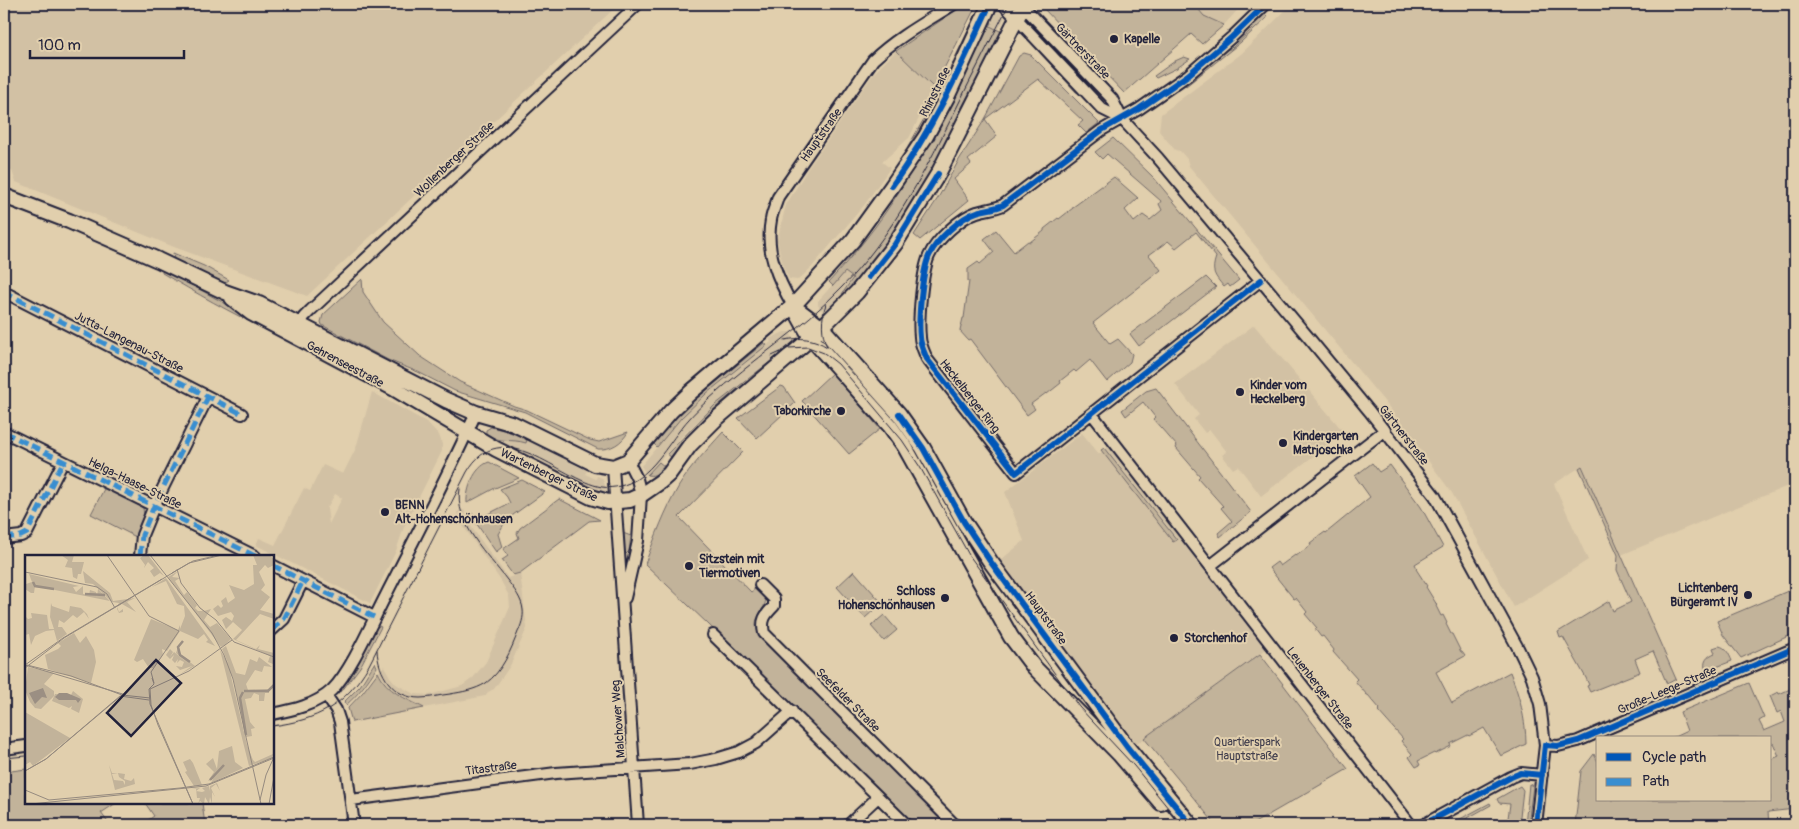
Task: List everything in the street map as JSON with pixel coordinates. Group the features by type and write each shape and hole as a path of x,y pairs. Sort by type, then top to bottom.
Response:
{"main road":[{"name":"Rhinstraße","path":"794,306 853,240 910,162 947,96 990,4"},
{"path":"811,338 857,292 895,244 919,207 938,174 1023,4"},
{"name":"Gehrenseestraße","path":"4,196 70,221 225,292 259,304 297,331 468,432"},
{"name":"Hauptstraße","path":"794,306 822,328 899,414 923,448 964,522 1123,750 1180,825"},
{"name":"Hauptstraße","path":"794,306 811,338 890,426 905,446 1011,638 1033,666 1123,750 1191,825"},
{"path":"476,413 514,424 595,464 613,467 628,461 639,451 671,411 691,392 794,306"},
{"name":"Gehrenseestraße","path":"297,331 476,413"},
{"name":"Wartenberger Straße","path":"468,432 591,497 608,502 630,500 641,495 668,474 690,445 721,414 811,338"},
{"path":"984,591 988,584 995,579 1003,578"}],"street":[{"name":"Wollenberger Straße","path":"297,331 304,317 311,310 638,4"},
{"name":"Hauptstraße","path":"794,306 781,285 772,258 770,241 771,220 778,197 873,60 890,45 954,4"},
{"name":"Gärtnerstraße","path":"1003,4 1102,109 1122,119"},
{"name":"Gärtnerstraße","path":"1023,4 1110,96 1122,119 1158,158 1261,280 1385,430 1434,496 1518,648 1532,678 1540,704 1545,745 1536,825"},
{"path":"1122,119 1188,75 1232,37 1266,4"},
{"name":"Heckelberger Ring","path":"1122,119 1087,142 1003,205 977,212 954,227 934,246 928,257 923,285 920,338 927,359 1016,473 1261,280"},
{"name":"Jutta-Langenau-Straße","path":"4,292 242,414"},
{"path":"140,555 142,535 154,506 208,396"},
{"path":"274,713 306,705 326,695 341,678 374,617 476,413"},
{"name":"Leuenberger Straße","path":"1092,414 1411,825"},
{"path":"1210,566 1385,430"},
{"name":"Helga-Haase-Straße","path":"4,432 253,555"},
{"name":"Malchower Weg","path":"623,612 638,541 641,495 637,479 628,461"},
{"path":"4,538 21,536 27,533 64,462"},
{"name":"Malchower Weg","path":"613,467 638,825"},
{"path":"274,566 374,617"},
{"path":"274,628 284,619 303,581"},
{"name":"Seefelder Straße","path":"760,585 774,599 774,606 764,616 762,624 764,633 955,825"},
{"path":"713,635 906,825"},
{"name":"Große-Leege-Straße","path":"1545,745 1558,746 1578,741 1795,648"},
{"path":"326,695 336,710 340,722 354,825"},
{"name":"Titastraße","path":"351,800 556,773 690,764 716,759 739,752 756,743 792,711"},
{"path":"4,749 25,746"},
{"path":"1423,825 1511,777 1521,773 1542,775"},
{"path":"848,825 878,797"}],"shaded area":[{"path":"4,4 619,4 307,296 174,247 16,182 12,171 4,167"},
{"path":"1202,4 1243,4 1224,25 1204,16 1199,10"},
{"path":"1292,4 1795,4 1795,483 1621,555 1582,466 1554,484 1588,560 1514,607 1452,493 1388,406 1189,166 1187,159 1180,151 1175,150 1159,131 1161,114 1241,54"},
{"path":"998,10 1005,18 998,30 990,26"},
{"path":"896,51 934,88 909,138 882,162 890,168 865,204 811,268 798,280 789,279 784,269 777,241 786,205 807,170 874,73"},
{"path":"845,271 853,278 837,300 833,310 826,312 821,310 818,301"},
{"path":"1254,325 1342,430 1341,435 1261,496 1238,466 1233,469 1222,455 1227,452 1210,430 1205,433 1194,419 1199,415 1175,384"},
{"path":"784,332 789,332 793,337 789,351 776,357 715,405 685,433 647,475 641,466 681,418 707,393 771,342 769,339"},
{"path":"372,392 428,423 439,435 442,443 442,451 404,527 396,551 370,603 256,545 259,538 275,545 304,488 310,491 323,465 343,474 356,448","holes":["335,494 342,498 329,524 327,508"]},
{"path":"1082,433 1099,454 1112,444 1269,647 1134,746 997,563 1024,541 1005,492"},
{"path":"527,439 587,471 585,474 596,479 597,476 602,478 607,490 601,494 590,489 591,487 581,482 580,484 498,441 526,443"},
{"path":"464,510 472,528 508,578 520,573 527,628 510,666 494,689 485,696 424,708 392,691 381,680 378,672 384,666 396,684 414,694 429,695 462,686 473,678 486,662 510,607 509,596 501,581 459,520 457,512"}],"green space":[{"path":"965,4 975,4 973,12 934,88 896,51"},
{"path":"1042,4 1202,4 1199,10 1204,16 1224,25 1202,44 1191,34 1124,93 1042,7"},
{"path":"978,10 969,35 942,89 940,89"},
{"path":"1264,13 1268,17 1241,42 1185,85 1227,49 1231,49 1253,28 1253,24"},
{"path":"989,19 992,23 990,26 1002,32 962,107 950,137 929,177 885,248 846,297 842,294 853,278 845,272 833,286 829,282 875,227 908,177 936,126"},
{"path":"1038,29 1106,100 1102,103 1036,34"},
{"path":"1058,36 1108,85 1109,89"},
{"path":"1024,53 1031,55 1099,123 1086,133 1078,125 1083,121 1038,79 985,119 1019,56"},
{"path":"1041,53 1081,94 1076,92"},
{"path":"1184,57 1190,59 1177,68 1156,78 1154,76 1175,61"},
{"path":"935,102 909,149 908,147"},
{"path":"985,119 997,136 968,160 971,164 954,179 969,200 920,240 914,235"},
{"path":"1113,138 1154,178 1239,280 1230,287 1228,284 1224,287 1214,273 1216,257 1196,232 1176,248 1168,241 1149,255 1161,270 1093,323 1110,344 1118,339 1132,354 1130,362 1107,382 1090,360 1076,372 1074,370 1060,381 1061,383 1047,394 1031,404 1035,409 1027,415 970,339 968,340 960,331 964,318 969,281 968,269 978,262 980,264 994,252 984,239 996,230 1014,252 1028,241 1030,242 1058,218 1114,177 1138,198 1125,210 1134,222 1143,215 1150,220 1162,210 1159,204 1161,201 1107,154 1102,159 1095,152"},
{"path":"173,253 204,266 229,280 223,284 174,260"},
{"path":"163,269 269,328 267,330 214,303 162,273"},
{"path":"1206,277 1216,287 1139,346 1130,334"},
{"path":"362,279 363,292 383,322 420,356 460,382 527,410 590,440 599,442 628,432 616,445 598,449 525,412 455,391 418,372 388,360 322,325 323,315"},
{"path":"764,343 767,345 707,393 681,418 657,447 654,444 670,424 693,401"},
{"path":"776,357 779,360 748,381 707,416 671,457 667,454 715,405"},
{"path":"832,373 880,429 849,454 802,401"},
{"path":"781,386 784,387 795,403 757,438 738,418"},
{"path":"1156,388 1251,512 1220,537 1218,533 1232,521 1221,508 1223,506 1198,478 1200,476 1176,448 1177,446 1153,419 1155,417 1143,402 1126,416 1122,410 1146,391"},
{"path":"491,427 527,439 526,443 491,437 486,434 486,430"},
{"path":"723,432 743,452 679,517 751,592 756,588 766,599 756,624 759,634 950,825 912,825 645,564 656,534 679,486 694,465"},
{"path":"1104,448 1177,540 1173,542 1101,450"},
{"path":"489,462 519,478 467,503 468,492 475,474"},
{"path":"659,462 665,467 655,475 647,475"},
{"path":"1372,463 1379,472 1390,465 1421,507 1443,547 1415,564 1441,616 1443,615 1451,634 1465,656 1436,672 1452,703 1510,672 1525,725 1526,744 1501,756 1484,728 1418,761 1420,765 1416,767 1409,757 1412,754 1401,741 1403,739 1378,711 1380,709 1355,681 1357,679 1333,652 1334,650 1323,636 1321,637 1315,629 1317,628 1305,614 1307,612 1269,568 1277,562 1280,566 1296,556 1370,497 1355,476"},
{"path":"1582,466 1676,679 1667,684 1653,651 1635,659 1640,672 1590,692 1586,678 1563,637 1560,638 1558,632 1609,601 1613,611 1631,602 1617,570 1618,555 1579,468"},
{"path":"522,480 545,492 513,515 504,524 498,534 502,547 496,552 470,514 472,513 476,520 510,503 500,489"},
{"path":"105,487 143,508 144,516 136,537 91,514"},
{"path":"559,499 600,520 589,521 520,573 513,575 502,560 508,556 503,549 519,538 517,533 520,528"},
{"path":"620,532 631,536 629,551 626,554 622,552"},
{"path":"854,571 882,603 865,618 837,587"},
{"path":"1795,588 1795,633 1741,658 1723,635 1717,621"},
{"path":"884,615 897,630 884,641 871,626"},
{"path":"379,626 381,627 360,667 341,692 338,690 353,671 375,629"},
{"path":"1719,646 1725,649 1732,661 1706,671 1706,660 1715,653 1713,648"},
{"name":"Quartierspark Hauptstraße","path":"1260,654 1348,769 1251,825 1216,825 1144,738"},
{"path":"375,662 377,667 359,692 346,705 344,702 360,686"},
{"path":"378,672 386,685 392,690 424,708 352,722 348,708"},
{"path":"1749,683 1764,718 1759,721 1764,731 1785,722 1781,711 1777,713 1770,696 1795,687 1795,809 1768,812 1769,825 1575,825 1581,771 1594,754 1596,758 1596,802 1772,802 1772,759 1779,756 1772,743 1772,736 1676,736 1687,731 1680,712"},
{"path":"25,769 25,804 114,804 101,813 110,825 4,825 4,772"},
{"path":"1529,784 1533,786 1528,825 1525,825"},
{"path":"1520,786 1523,790 1519,825 1507,825 1510,804 1499,803 1497,799"},
{"path":"1490,803 1491,805 1455,825 1449,825"},
{"path":"146,804 202,804 205,825 141,825 154,816"}],"tram line":[{"path":"274,726 303,720 329,709 340,701 360,679 369,665 467,472 481,455 497,448 514,449 532,454 585,482 602,487 616,487 629,483 649,469 686,422 709,399 826,303 875,249 903,208 940,141 1009,4"},
{"path":"826,304 822,326 827,347"},
{"path":"785,340 807,339 827,347"},
{"path":"772,356 789,348 808,347 824,353 838,364 902,440 920,467 969,555 1079,707 1134,766 1182,825"},
{"path":"377,650 380,668 389,683 402,694 420,698 473,689 486,683 497,673 509,653 522,621 522,606 515,591 482,549 467,526 459,501 460,489"},
{"path":"4,758 25,756"}],"marked path":[{"path":"4,292 242,414"},
{"path":"140,555 142,535 154,506 208,397"},
{"path":"4,432 253,555"},
{"path":"4,538 21,536 27,533 63,462"},
{"path":"274,566 374,617"},
{"path":"274,628 284,619 303,581"}],"cycle path":[{"path":"892,186 934,120 990,4"},
{"path":"1261,280 1016,473 927,359 920,340 920,308 927,263 932,250 950,230 977,212 1003,205 1102,130 1139,109 1188,75 1232,37 1266,4"},
{"path":"869,277 895,244 938,174"},
{"path":"899,414 923,448 964,522 990,561 1127,747 1191,825"},
{"path":"1536,825 1545,745 1558,746 1578,741 1795,648"},
{"path":"1423,825 1511,777 1521,773 1542,775"}],"place":[{"name":"Kapelle","path":"1114,39"},
{"name":"Kinder vom Heckelberg","path":"1240,392"},
{"name":"Taborkirche","path":"841,411"},
{"name":"Kindergarten Matrjoschka","path":"1283,443"},
{"name":"BENN Alt-Hohenschönhausen","path":"385,512"},
{"name":"Sitzstein mit Tiermotiven","path":"689,566"},
{"name":"Lichtenberg Bürgeramt IV","path":"1748,595"},
{"name":"Schloss Hohenschönhausen","path":"945,598"},
{"name":"Storchenhof","path":"1174,638"}]}
